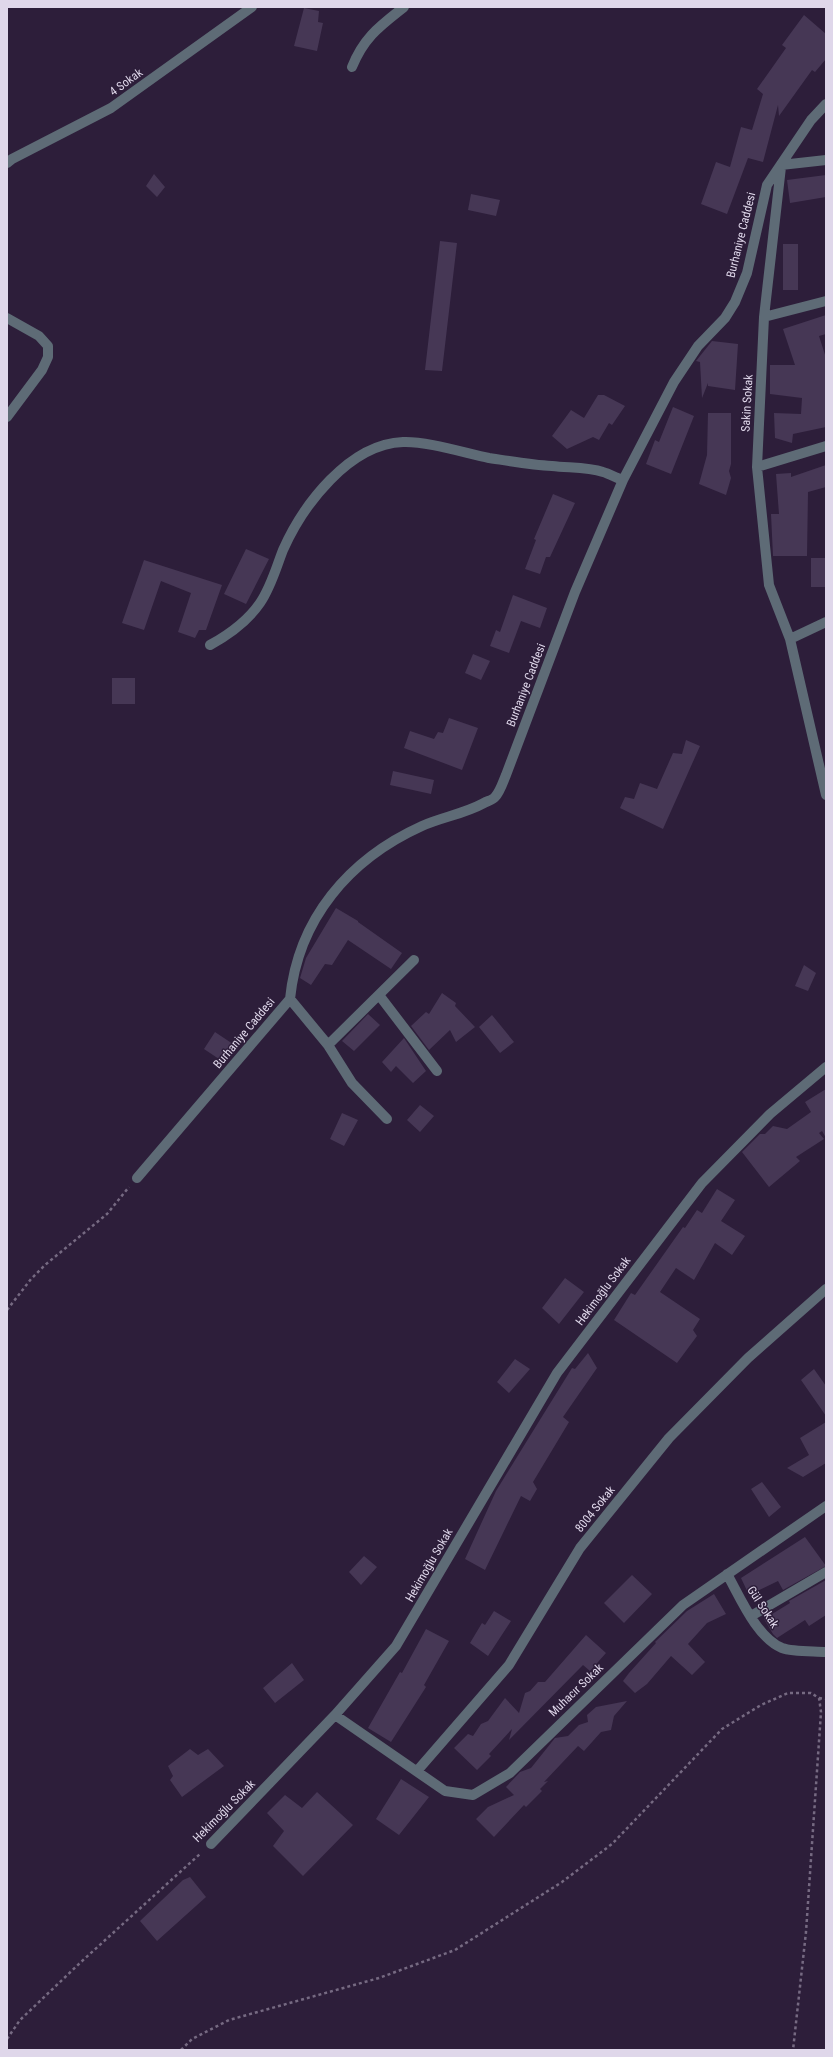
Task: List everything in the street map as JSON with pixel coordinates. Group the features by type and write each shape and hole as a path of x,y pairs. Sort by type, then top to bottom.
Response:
{"street":[{"name":"4 Sokak","path":"7,163 12,158 111,108 252,7"},
{"path":"352,67 358,53 372,33 404,7"},
{"name":"Burhaniye Caddesi","path":"137,1178 290,999 292,974 310,927 333,890 375,852 422,826 471,810 495,797 506,775 575,592 623,480 674,382 698,346 725,318 735,302 747,273 766,185 782,164 811,120 826,104"},
{"path":"782,164 826,160"},
{"name":"Sakin Sokak","path":"782,164 764,317 758,467 769,585 790,639 826,795"},
{"path":"764,317 826,300"},
{"path":"7,318 39,336 48,346 48,357 42,370 7,417"},
{"path":"210,645 239,627 261,602 269,588 283,550 304,512 328,482 362,454 393,443 414,442 502,460 602,472 623,480"},
{"path":"758,467 826,446"},
{"path":"790,639 826,622"},
{"path":"328,1046 414,960"},
{"path":"379,995 437,1071"},
{"path":"290,999 328,1046 352,1083 387,1119"},
{"name":"Hekimoğlu Sokak","path":"211,1844 335,1715 396,1646 557,1373 702,1183 770,1114 826,1067"},
{"name":"8004 Sokak","path":"417,1771 509,1665 580,1548 669,1438 748,1358 826,1289"},
{"name":"Muhacır Sokak","path":"335,1715 445,1791 473,1795 510,1773 683,1604 826,1506"},
{"path":"751,1616 826,1572"},
{"name":"Gül Sokak","path":"727,1574 751,1616 766,1637 783,1648 826,1652"}],"path":[{"path":"7,1310 44,1265 107,1214 137,1178"},
{"path":"181,2050 192,2039 228,2020 379,1978 455,1950 562,1882 612,1844 722,1730 761,1705 788,1693 811,1693 819,1698 826,1699"},
{"path":"793,2050 806,1932 821,1712 819,1698"},
{"name":"Hekimoğlu Sokak","path":"7,2039 20,2020 81,1962 211,1844"}],"building":[{"path":"304,8 319,11 318,22 323,23 317,51 294,46"},
{"path":"804,15 826,34 826,59 815,72 812,70 779,116 778,105 763,162 748,158 727,214 701,204 716,162 730,167 741,127 752,130 763,94 757,89 786,48 782,45"},
{"path":"154,174 165,187 157,197 146,186"},
{"path":"826,175 826,197 790,203 787,180"},
{"path":"471,194 500,200 496,216 468,210"},
{"path":"440,241 457,243 442,371 425,370"},
{"path":"783,244 798,244 798,290 783,290"},
{"path":"826,315 826,334 819,336 826,358 826,427 793,434 792,443 775,438 774,413 801,414 802,398 770,394 770,365 795,365 783,329"},
{"path":"712,341 738,344 735,390 708,386 708,383 702,398 700,362 696,361"},
{"path":"598,395 604,395 625,406 612,425 609,423 599,440 593,437 567,449 552,436 571,410 584,418"},
{"path":"673,407 694,416 671,474 646,464 655,440 659,442"},
{"path":"708,413 731,413 731,464 729,471 731,478 726,495 699,484 707,455"},
{"path":"826,465 826,487 808,492 807,556 773,556 771,514 779,514 776,474 791,473 791,477"},
{"path":"553,494 575,503 550,557 546,557 540,574 525,569 536,540 534,539"},
{"path":"246,549 269,559 246,604 224,594"},
{"path":"811,558 826,558 826,587 811,587"},
{"path":"144,560 222,585 206,630 199,630 195,638 178,632 191,593 161,581 144,630 122,623"},
{"path":"513,595 547,608 540,628 521,621 509,653 490,646 496,630 500,632"},
{"path":"473,654 490,661 481,680 465,673"},
{"path":"112,678 135,678 135,704 112,704"},
{"path":"449,718 478,728 462,770 404,748 410,731 434,739 438,732 443,733"},
{"path":"686,740 700,746 663,829 620,808 625,797 634,799 640,783 657,789 673,753 682,754"},
{"path":"393,771 434,780 431,794 390,785"},
{"path":"336,908 358,921 402,953 391,969 348,940 332,965 325,964 311,985 300,978 306,958"},
{"path":"804,965 816,973 808,991 795,986"},
{"path":"442,993 456,1003 455,1006 475,1027 456,1042 450,1030 429,1050 411,1026 426,1012 429,1014"},
{"path":"368,1014 380,1025 354,1051 342,1041"},
{"path":"492,1015 514,1042 500,1053 479,1027"},
{"path":"215,1032 233,1044 222,1061 204,1049"},
{"path":"404,1038 426,1071 413,1083 396,1066 391,1072 382,1062"},
{"path":"826,1089 826,1138 822,1131 819,1133 824,1139 796,1157 800,1161 769,1187 742,1152 760,1134 765,1134 773,1126 787,1129 811,1112 805,1102"},
{"path":"420,1105 434,1116 420,1132 407,1120"},
{"path":"342,1113 358,1120 344,1146 330,1139"},
{"path":"717,1189 735,1200 721,1221 745,1236 732,1255 715,1243 694,1280 676,1268 660,1292 700,1319 693,1330 697,1336 677,1363 614,1320 631,1293 635,1295 683,1227 685,1228 697,1210 702,1213"},
{"path":"565,1278 584,1292 559,1324 542,1308"},
{"path":"588,1353 597,1368 563,1417 569,1422 533,1482 537,1489 530,1501 521,1496 485,1570 465,1559 496,1491 572,1368 575,1369"},
{"path":"515,1359 530,1369 509,1393 497,1382"},
{"path":"814,1369 826,1386 826,1416 801,1380"},
{"path":"826,1422 826,1463 803,1477 787,1468 809,1455 800,1438"},
{"path":"762,1482 781,1507 769,1517 751,1489"},
{"path":"805,1537 826,1566 783,1590 778,1581 749,1595 741,1578"},
{"path":"364,1556 377,1567 361,1585 349,1572"},
{"path":"632,1575 652,1594 624,1623 604,1603"},
{"path":"826,1580 826,1615 809,1626 805,1620 777,1638 764,1619 790,1603 789,1601"},
{"path":"714,1594 726,1614 707,1623 688,1644 705,1662 692,1675 671,1656 647,1684 635,1693 623,1681 629,1673 656,1643 655,1642 687,1611"},
{"path":"494,1611 511,1621 488,1656 470,1643 482,1623 485,1625"},
{"path":"426,1629 449,1641 424,1685 426,1687 391,1742 368,1728 400,1672 402,1673"},
{"path":"586,1635 606,1653 590,1671 583,1665 509,1740 512,1729 489,1754 491,1756 477,1770 454,1748 468,1734 473,1736 481,1724 488,1721 505,1698 519,1713 525,1693 530,1691 538,1682 545,1682"},
{"path":"292,1663 304,1680 275,1703 263,1688"},
{"path":"627,1701 614,1716 611,1730 601,1732 584,1751 578,1746 544,1782 548,1781 540,1789 542,1791 526,1807 524,1805 494,1837 476,1819 488,1807 514,1795 506,1787 520,1772 531,1768 555,1738 568,1736 579,1725 588,1722 587,1715 596,1707"},
{"path":"190,1749 198,1755 208,1749 224,1766 182,1797 170,1780 173,1776 168,1766"},
{"path":"401,1779 429,1797 399,1835 376,1819"},
{"path":"317,1792 353,1825 303,1876 273,1846 284,1831 267,1813 285,1795 302,1808"},
{"path":"190,1877 206,1897 157,1941 140,1921 183,1880"}]}
